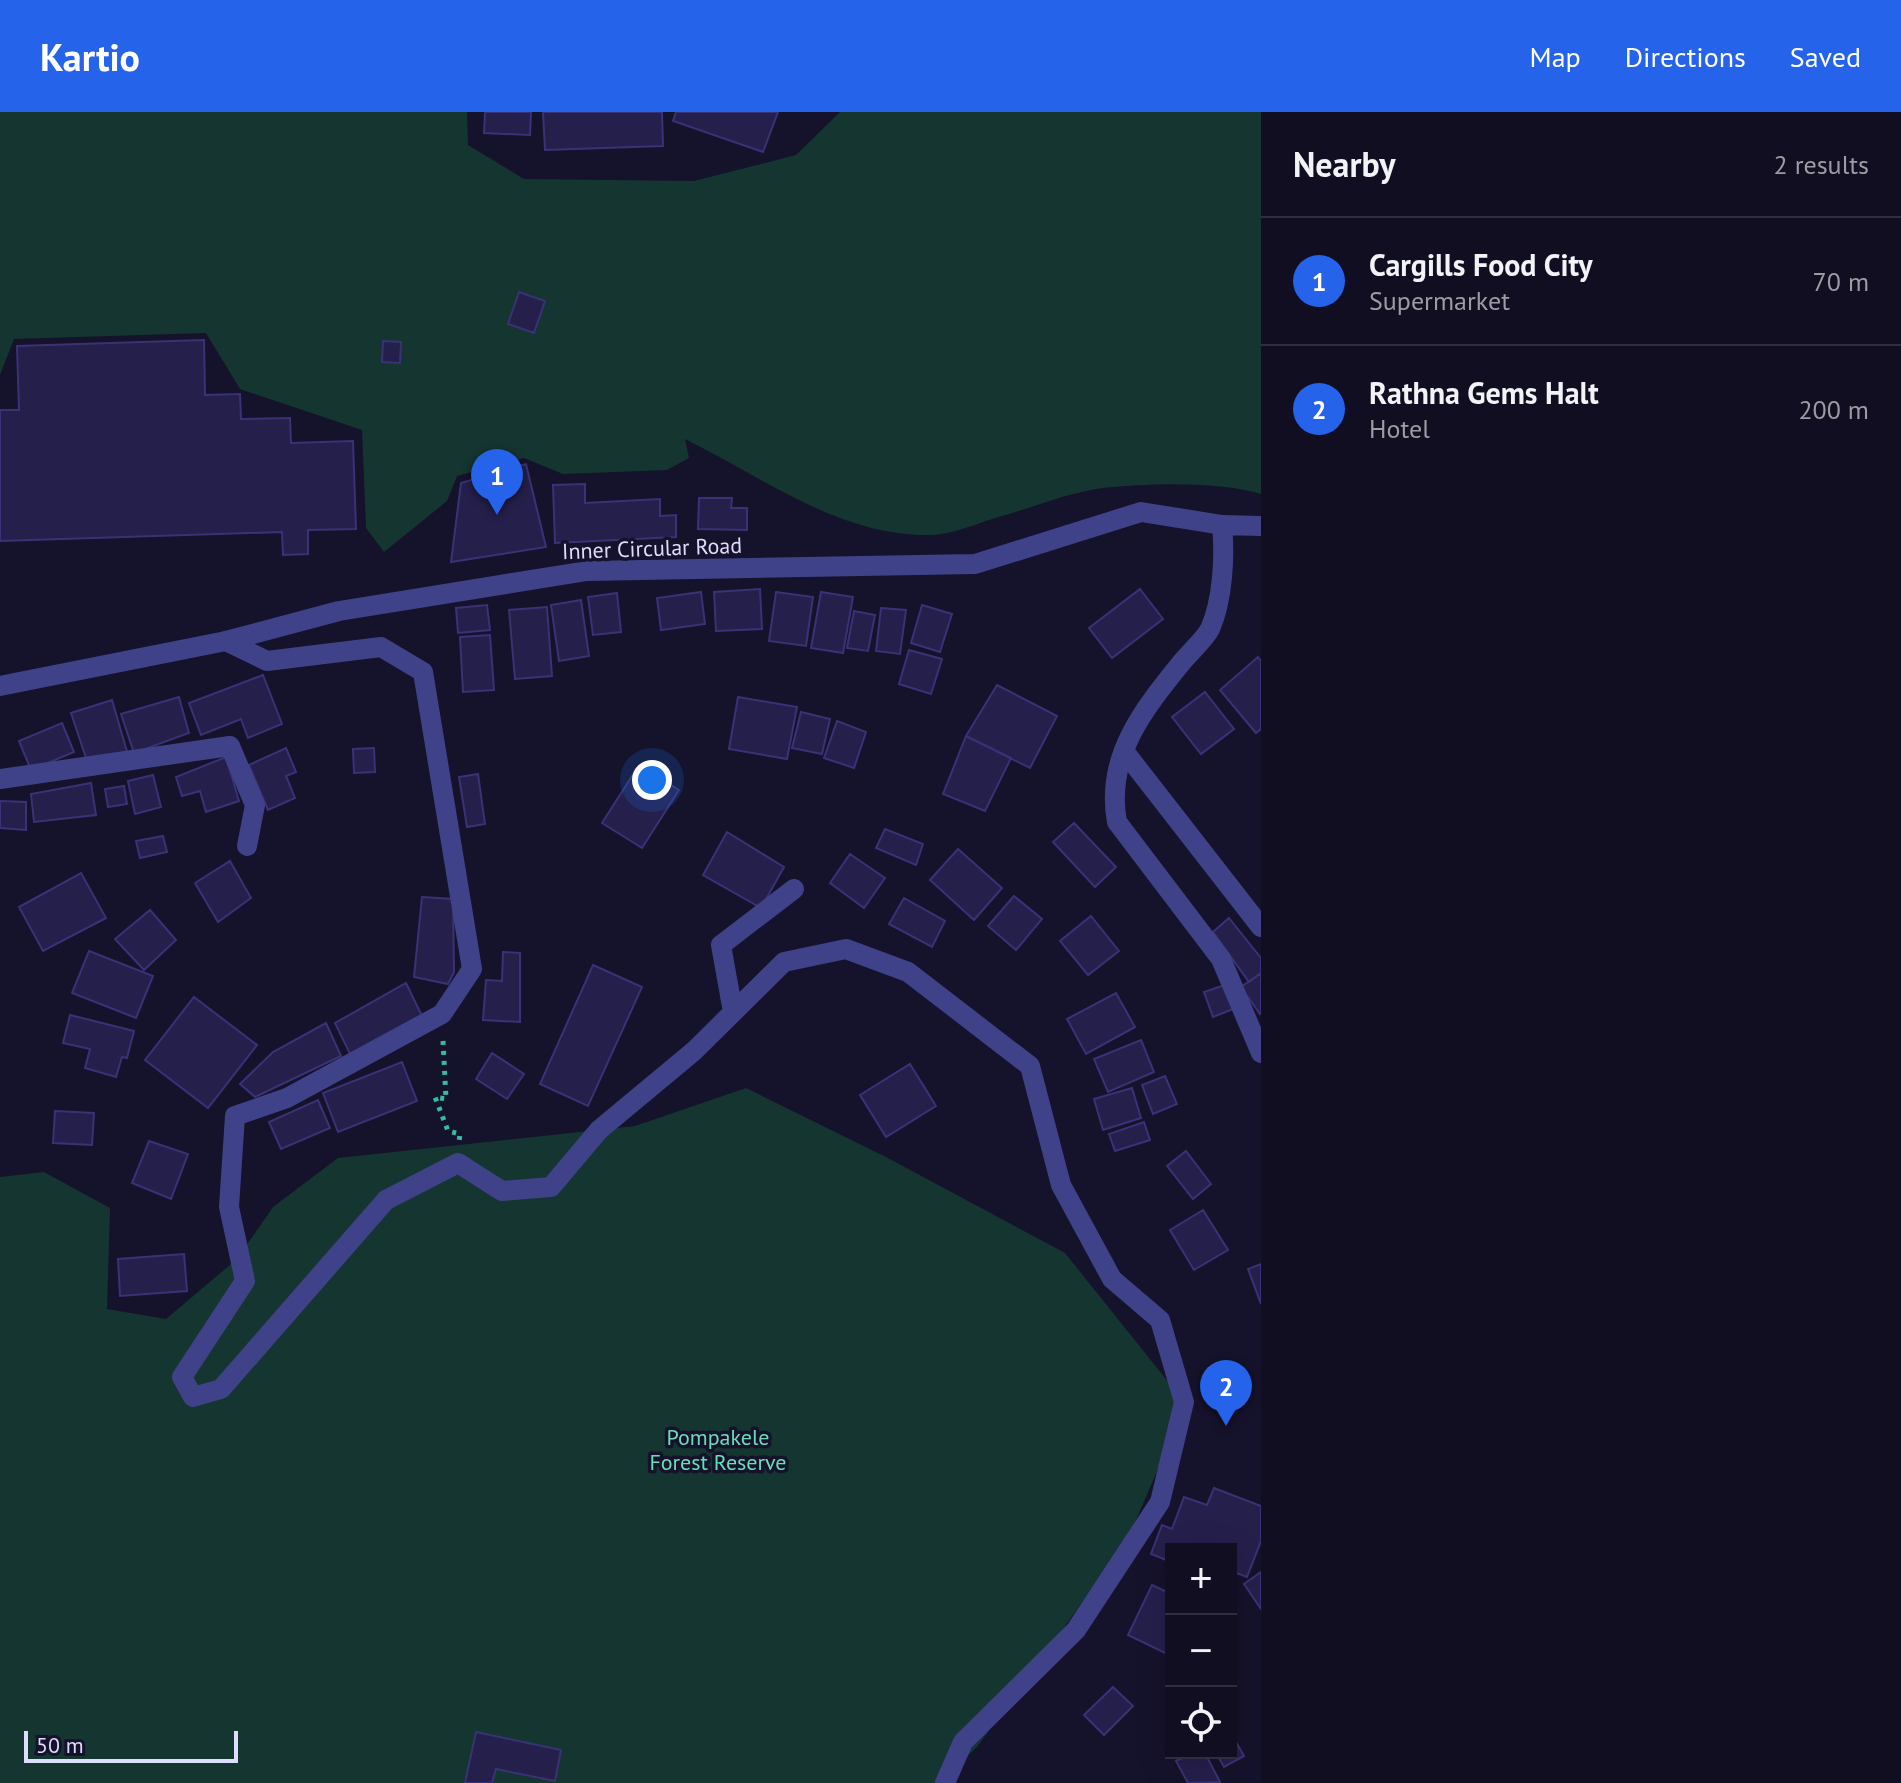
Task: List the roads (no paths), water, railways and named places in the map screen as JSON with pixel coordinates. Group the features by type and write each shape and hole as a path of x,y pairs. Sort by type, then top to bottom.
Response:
{"street":[{"name":"Inner Circular Road","path":"0,686 226,641 339,611 587,571 975,564 1141,512 1222,525 1261,526"},
{"path":"1222,525 1225,559 1209,629 1143,710 1124,751 1112,794 1117,822 1221,959 1261,1053"},
{"path":"226,641 267,661 381,647 423,672 472,969 442,1014 287,1098 235,1116 229,1207 245,1281 182,1377 193,1397 221,1389 386,1200 458,1163 502,1191 551,1187 599,1130 694,1051 784,962 846,949 908,972 1030,1066 1061,1185 1112,1279 1160,1320 1184,1402 1160,1502 1076,1630 963,1742 945,1783"},
{"path":"0,779 230,746 255,805 247,846"},
{"path":"1124,751 1261,927"},
{"path":"733,1012 721,945 794,889"}],"place":[{"name":"Cargills Food City","path":"497,515"},
{"name":"Rathna Gems Halt","path":"1226,1426"}],"park label":[{"name":"Pompakele Forest Reserve","path":"718,1450"}]}
